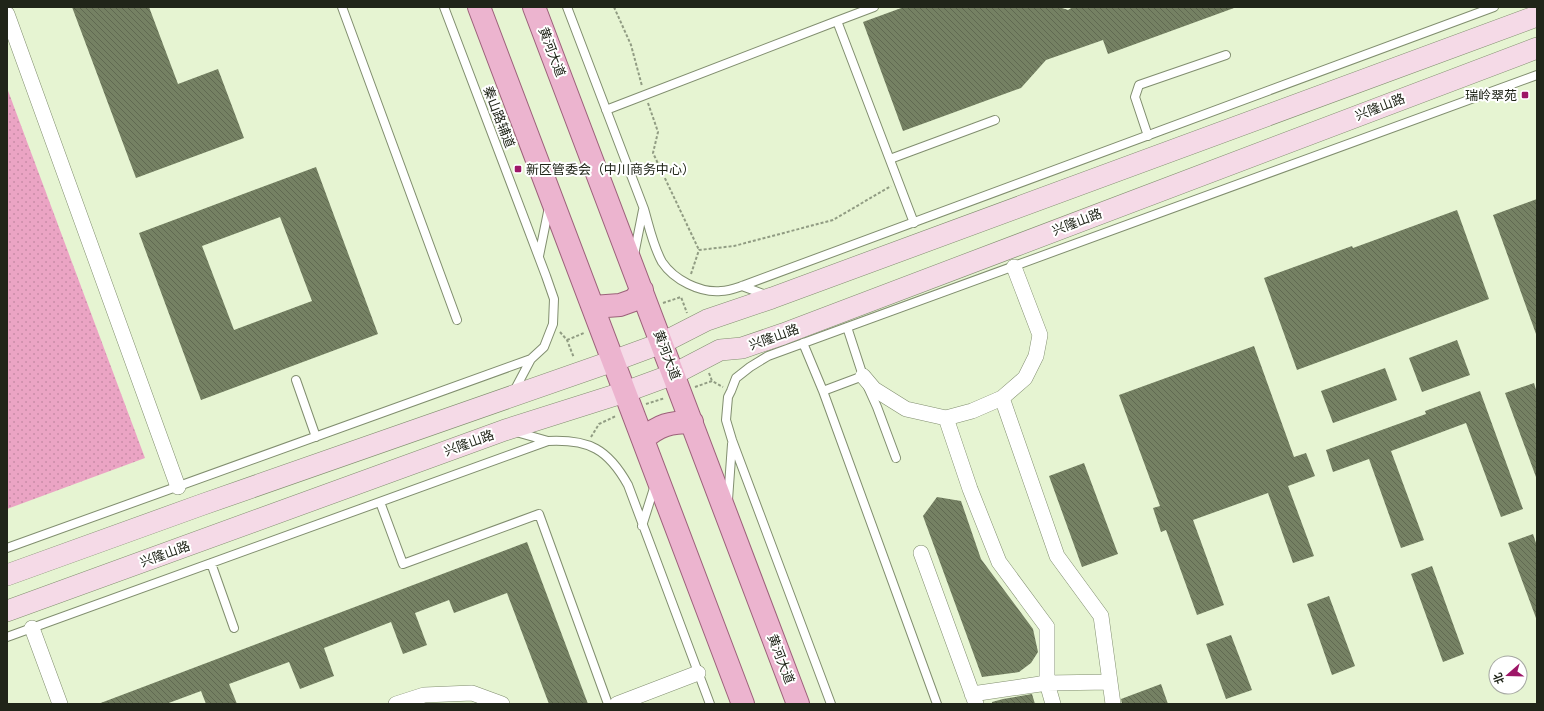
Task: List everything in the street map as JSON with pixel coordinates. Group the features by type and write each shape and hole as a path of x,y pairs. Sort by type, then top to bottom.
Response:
{"main road":[{"path":"479,7 743,704"},
{"name":"黄河大道","path":"534,7 798,704"},
{"path":"593,308 620,305 634,300 642,290"},
{"path":"643,439 654,429 673,422 692,422"}],"street":[{"path":"7,14 178,487"},
{"path":"7,575 201,505 613,362 662,343 708,320 772,298 1537,16"},
{"name":"兴隆山路","path":"7,611 505,430 570,409 628,400 677,383 720,350 742,348 1537,48"},
{"path":"863,376 874,389 906,409 946,418 972,411 1002,398 1025,378 1036,356 1040,335 1014,267"},
{"path":"708,320 712,338 720,350"},
{"path":"559,381 566,395 570,409"},
{"path":"1002,398 1057,556 1102,616 1113,704"},
{"path":"946,418 970,489 999,562 1048,627 1047,683 1053,704"},
{"path":"921,553 974,699 1047,683 1110,682"},
{"path":"32,628 60,704"},
{"path":"617,704 698,673"},
{"path":"396,704 424,695 472,693 502,704"}],"lane":[{"path":"342,7 457,320"},
{"name":"秦山路辅道","path":"444,7 554,299 553,324 544,346 531,359"},
{"path":"567,7 644,209 653,242 663,262 678,278 688,284 698,289 721,291 742,286 914,223 1494,7"},
{"path":"606,110 874,7"},
{"path":"837,21 914,223"},
{"path":"1148,136 1135,97 1139,85 1226,55"},
{"path":"832,704 732,440 726,420 728,397 736,378 768,356 1537,74"},
{"path":"890,159 995,120"},
{"path":"539,257 551,196"},
{"path":"632,264 644,209"},
{"path":"742,286 772,298"},
{"path":"847,327 863,376 877,407 896,458"},
{"path":"803,343 823,391 937,704"},
{"path":"742,348 790,348"},
{"path":"7,548 531,359"},
{"path":"510,398 531,359"},
{"path":"823,391 863,376"},
{"path":"296,380 316,437"},
{"path":"505,430 548,441"},
{"path":"7,637 548,441 568,440 587,444 604,454 618,468 628,485 642,526 710,704"},
{"path":"728,517 732,440"},
{"path":"642,526 657,477"},
{"path":"380,502 403,564 539,514 608,704"},
{"path":"211,563 234,628"}],"path":[{"path":"614,7 630,45 658,132 653,153 699,250 688,284"},
{"path":"699,250 734,246 833,220 898,182"},
{"path":"587,444 600,424 628,400 677,383 712,381 731,391"}],"shaded area":[{"path":"7,88 145,458 7,509"}],"building":[{"path":"72,7 149,7 178,84 218,69 244,138 136,178"},
{"path":"904,7 1059,7 1068,10 1073,7 1234,8 1108,54 1103,40 1046,60 1021,88 903,131 863,22"},
{"path":"316,167 378,334 201,400 139,233","holes":["280,217 312,301 234,330 202,246"]},
{"path":"1537,199 1537,334 1536,334 1493,215"},
{"path":"1457,210 1489,299 1297,370 1264,278 1352,246 1353,248"},
{"path":"1457,340 1470,375 1422,392 1409,358"},
{"path":"1254,346 1294,457 1306,453 1315,476 1288,486 1314,556 1293,563 1268,493 1193,520 1224,605 1197,615 1166,530 1161,532 1153,508 1160,506 1119,395"},
{"path":"1385,368 1397,400 1333,423 1321,391"},
{"path":"1534,383 1537,393 1536,477 1505,393"},
{"path":"1480,391 1523,509 1501,517 1466,423 1391,451 1424,540 1401,548 1369,459 1333,472 1326,450 1426,414 1425,411"},
{"path":"1084,463 1118,554 1082,567 1049,476"},
{"path":"937,497 961,501 981,559 1033,629 1038,652 1031,663 1019,672 982,677 923,516"},
{"path":"1533,534 1537,546 1537,618 1508,543"},
{"path":"527,542 588,704 549,704 507,593 454,613 449,600 415,613 427,645 403,654 391,622 324,648 334,676 300,689 289,662 229,684 237,704 206,704 201,691 166,704 98,704"},
{"path":"1432,566 1464,654 1443,662 1411,574"},
{"path":"1329,596 1355,666 1332,675 1307,604"},
{"path":"1231,635 1252,690 1226,699 1206,644"},
{"path":"1161,684 1168,704 1122,704 1121,699"},
{"path":"1032,694 1035,704 992,704 992,702 1003,699"}],"place":[{"name":"瑞岭翠苑","path":"1525,95"},
{"name":"新区管委会（中川商务中心）","path":"518,169"}]}
